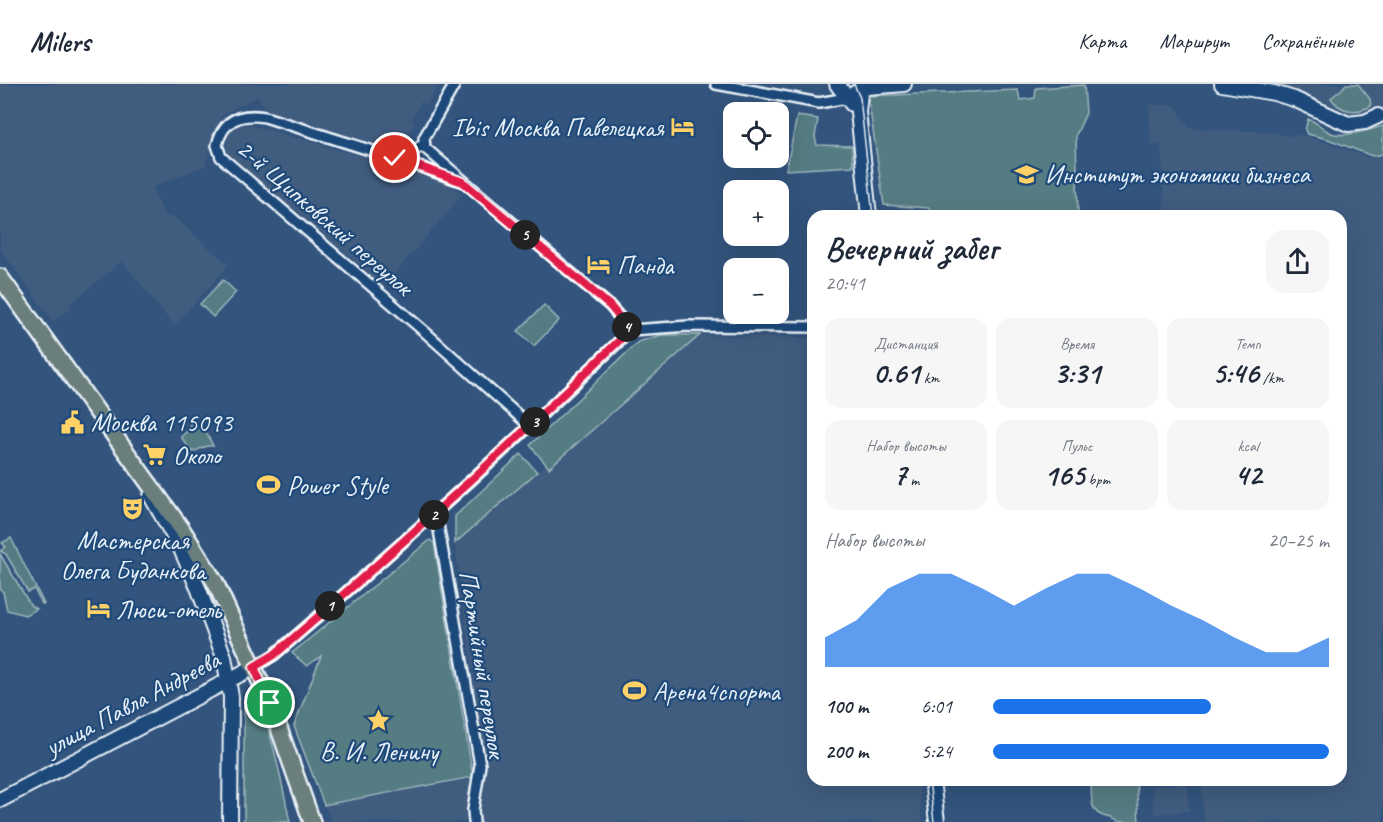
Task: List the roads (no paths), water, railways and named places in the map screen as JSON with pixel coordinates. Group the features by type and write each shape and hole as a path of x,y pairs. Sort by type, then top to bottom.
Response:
{"main road":[{"path":"0,277 181,528 215,582 270,703 312,822"}],"street":[{"path":"455,84 424,138 428,151 610,306 630,330"},
{"path":"716,84 819,103 846,98 863,87 904,84"},
{"path":"837,84 858,112"},
{"path":"1222,84 1294,99 1348,124 1365,122 1380,115"},
{"path":"863,87 858,112 868,210"},
{"name":"2-й Щипковский переулок","path":"463,182 395,158 266,117 253,115 239,117 230,123 223,129 217,145 221,157 425,332 530,426"},
{"path":"395,158 408,155 424,144"},
{"path":"254,667 274,655 436,513 630,330 689,326 807,327"},
{"path":"120,442 181,549 213,624 224,657 229,680 231,711 230,822"},
{"name":"Партийный переулок","path":"436,513 480,765 473,810 474,822"},
{"name":"улица Павла Андреева","path":"0,800 254,667"},
{"path":"933,786 937,822"}],"tram line":[{"path":"854,84 860,98 872,210"},
{"path":"930,786 934,822"}],"place":[{"name":"Ibis Москва Павелецкая","path":"682,127"},
{"name":"Институт экономики бизнеса","path":"1027,174"},
{"name":"Панда","path":"599,265"},
{"name":"Москва 115093","path":"73,422"},
{"name":"Около","path":"155,455"},
{"name":"Power Style","path":"269,485"},
{"name":"Мастерская Олега Буданкова","path":"133,509"},
{"name":"Люси-отель","path":"98,609"},
{"name":"Арена4спорта","path":"635,691"},
{"name":"В. И. Ленину","path":"379,720"}]}
